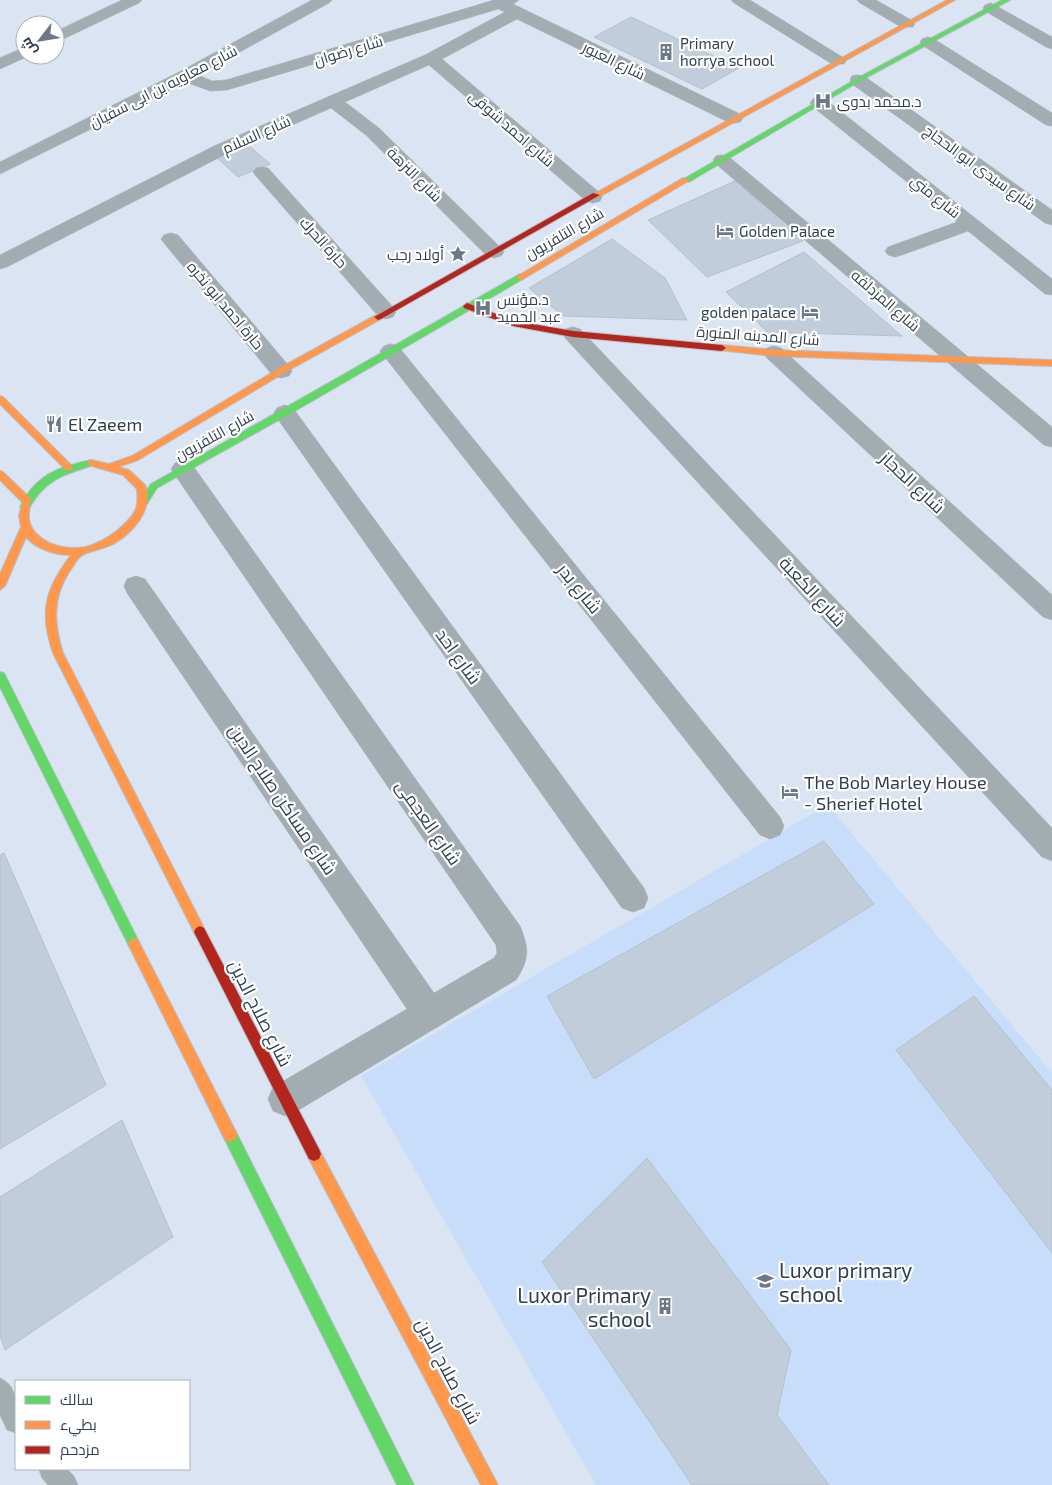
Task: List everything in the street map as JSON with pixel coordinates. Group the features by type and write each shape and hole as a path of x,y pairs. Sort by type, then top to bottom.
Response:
{"main road":[{"name":"شارع التلفزيون","path":"113,465 135,458 281,370 734,118 952,0"},
{"name":"شارع التلفزيون","path":"144,501 154,486 183,469 285,413 858,80 1006,0"},
{"name":"شارع المدينه المنورة","path":"467,306 512,322 573,334 774,353 1052,363"},
{"path":"0,399 69,468"},
{"path":"0,586 25,528 24,515 27,501 37,487 51,476 69,468 91,463 113,465 130,472 142,485 144,501 138,518 124,534 103,545 79,551 56,550 43,546 34,540 25,528"},
{"path":"0,474 27,501"},
{"name":"شارع صلاح الدين","path":"79,551 64,569 52,596 49,627 58,653 285,1099 490,1485"},
{"path":"0,676 406,1485"}],"street":[{"path":"65,33 134,0"},
{"name":"شارع معاويه بن ابى سفيان","path":"0,169 185,76 324,0"},
{"path":"739,0 838,61"},
{"path":"865,0 907,24"},
{"name":"شارع رضوان","path":"185,76 202,84 227,85 505,4"},
{"name":"شارع السلام","path":"0,263 220,150 431,58 505,4"},
{"name":"شارع العبور","path":"505,4 734,118"},
{"path":"991,8 1052,44"},
{"path":"928,42 1052,121"},
{"path":"0,64 15,57"},
{"name":"شارع احمد شوقى","path":"431,58 593,197"},
{"name":"شارع سيدى ابو الحجاج","path":"858,80 1052,220"},
{"name":"شارع النزهة","path":"332,100 373,132 494,252"},
{"name":"شارع مني","path":"820,103 1052,289"},
{"name":"شارع المزدلفه","path":"722,160 1052,439"},
{"name":"حارة الحرك","path":"262,172 386,312"},
{"path":"895,250 970,224"},
{"name":"حارة احمد ابو نخره","path":"172,239 281,370"},
{"name":"شارع الكعبة","path":"573,334 1052,848"},
{"name":"شارع بدر","path":"391,351 770,826"},
{"name":"شارع الحجاز","path":"774,353 1052,610"},
{"name":"شارع احد","path":"285,413 633,898"},
{"name":"شارع العجمى","path":"183,469 509,936 513,947 512,959 505,969 285,1099"},
{"name":"شارع مساكن صلاح الدين","path":"136,586 429,1013"}],"lane":[{"path":"0,1390 15,1418"},
{"path":"52,1470 65,1485"}],"shaded area":[{"name":"Luxor primary school","path":"828,805 1052,1073 1052,1485 596,1485 361,1076"}],"building":[{"name":"Primary horrya school","path":"631,17 739,68 702,89 594,37"},
{"path":"247,144 270,164 238,177 216,157"},
{"name":"Golden Palace","path":"735,181 803,241 707,277 648,220"},
{"path":"612,239 665,278 687,320 563,316 529,288"},
{"name":"golden palace","path":"804,252 902,336 767,332 726,292"},
{"path":"824,841 874,904 594,1079 547,996"},
{"path":"4,853 106,1085 0,1149 0,855"},
{"path":"974,996 1052,1090 1052,1253 896,1050"},
{"path":"122,1120 173,1237 5,1350 0,1336 0,1197"},
{"name":"Luxor Primary school","path":"647,1158 791,1350 777,1415 829,1485 692,1485 542,1262"}],"traffic: fast":[{"path":"686,180 858,80 1007,0"},
{"path":"144,501 154,486 285,413 520,277"},
{"path":"25,507 30,497 43,482 71,468 91,463"},
{"path":"0,676 134,944"},
{"path":"230,1135 406,1485"}],"traffic: slow":[{"path":"596,195 952,0"},
{"path":"520,277 686,180"},
{"path":"113,465 135,458 281,371 378,317"},
{"path":"722,348 774,353 1052,363"},
{"path":"0,399 69,468"},
{"path":"25,507 24,520 31,536 58,551 85,551 110,541 130,525 142,506 142,488 126,472 91,463"},
{"path":"0,474 27,501"},
{"path":"0,586 25,528"},
{"path":"79,551 62,576 52,599 50,624 58,653 200,932"},
{"path":"134,944 230,1135"},
{"path":"314,1154 490,1485"}],"traffic: jam":[{"path":"378,317 596,195"},
{"path":"467,306 513,323 573,334 722,348"},
{"path":"200,932 314,1154"}],"place":[{"name":"Primary horrya school","path":"666,52"},
{"name":"د.محمد بدوى","path":"823,101"},
{"name":"Golden Palace","path":"725,231"},
{"name":"أولاد رجب","path":"458,254"},
{"name":"د.مؤنس عبد الحميد","path":"483,308"},
{"name":"golden palace","path":"810,312"},
{"name":"El Zaeem","path":"54,424"},
{"name":"The Bob Marley House - Sherief Hotel","path":"790,792"},
{"name":"Luxor primary school","path":"765,1281"},
{"name":"Luxor Primary school","path":"665,1306"}]}
